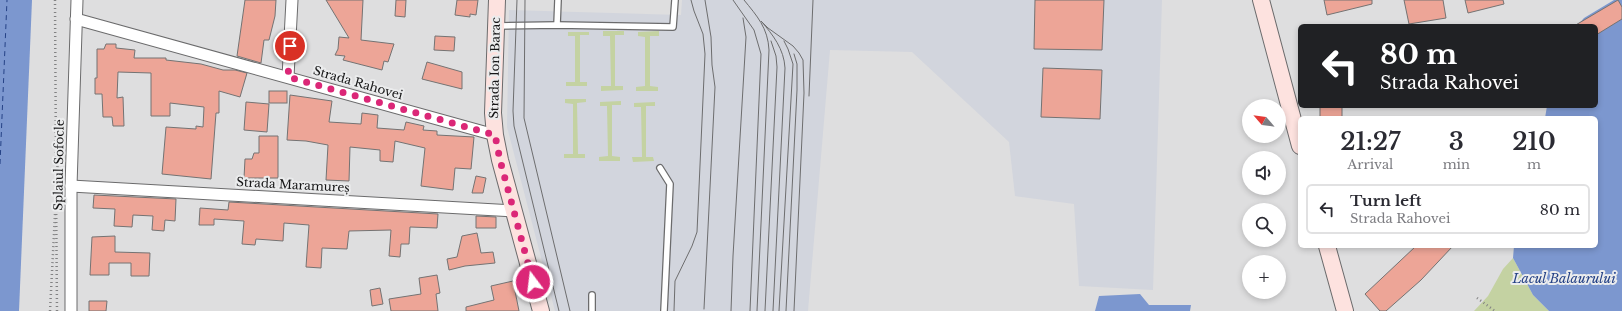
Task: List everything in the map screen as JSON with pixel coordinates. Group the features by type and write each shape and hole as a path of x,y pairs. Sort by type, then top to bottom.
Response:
{"street":[{"name":"Splaiul Sofocle","path":"71,311 72,186 77,0"},
{"path":"288,77 292,0"},
{"name":"Strada Ion Barac","path":"497,0 493,113 495,135 541,311"},
{"path":"1261,0 1298,139"},
{"name":"Strada Rahovei","path":"76,19 495,135"},
{"name":"Strada Maramureș","path":"72,186 514,211"},
{"path":"1328,248 1345,311"}],"lane":[{"path":"557,25 558,0"},
{"path":"496,26 557,25 673,27 675,0"},
{"path":"660,168 670,184 664,311"},
{"path":"592,295 592,311"}],"path":[{"path":"55,0 57,311"},
{"path":"50,311 56,185"},
{"path":"1477,298 1495,311"}],"shaded area":[{"path":"682,0 1162,0 1153,290 1079,286 1074,204 1015,196 1009,142 912,52 830,50 808,311 555,311 507,127 509,10 681,15"}],"green space":[{"path":"603,31 624,31 624,35 615,35 615,86 623,86 623,90 601,91 601,86 611,86 610,36 603,36"},
{"path":"659,31 659,36 650,36 650,86 658,87 658,91 636,91 636,87 645,86 645,37 638,36 638,32"},
{"path":"568,32 589,32 589,35 580,35 580,82 587,82 587,86 566,86 566,82 575,82 575,36 568,36"},
{"path":"565,99 586,99 586,102 577,103 578,154 585,154 585,158 564,158 564,154 573,154 573,104 565,103"},
{"path":"621,101 621,105 612,105 612,156 620,157 620,161 599,161 599,157 608,156 607,106 600,106 600,102"},
{"path":"655,102 655,106 646,106 646,157 653,157 654,161 633,162 632,157 642,157 641,107 634,107 634,103"},
{"path":"1513,258 1533,295 1549,311 1474,311 1488,296 1503,269"}],"water":[{"path":"0,0 32,0 19,311 0,311"},
{"name":"Lacul Balaurului","path":"1614,0 1622,0 1622,311 1549,311 1533,295 1513,258 1514,248 1598,248 1598,116 1545,116 1547,108 1598,108 1598,24 1579,24 1584,18"},
{"path":"1140,294 1149,305 1191,305 1190,311 1095,311 1099,296"}],"building":[{"path":"245,0 276,0 275,16 269,40 264,40 261,63 237,56"},
{"path":"326,0 363,0 361,40 394,44 388,62 384,61 382,70 343,60 345,56 335,55 338,49 339,37 349,38"},
{"path":"396,0 406,0 405,17 395,16"},
{"path":"457,0 478,0 476,15 470,14 470,17 455,15"},
{"path":"1035,0 1104,0 1102,50 1034,49"},
{"path":"1324,0 1372,0 1372,4 1327,15"},
{"path":"1404,0 1443,0 1446,18 1409,24"},
{"path":"1465,0 1503,0 1504,4 1468,13"},
{"path":"1618,0 1622,7 1622,19 1598,34 1598,24 1577,24"},
{"path":"435,36 455,37 454,51 434,50"},
{"path":"106,44 116,44 116,48 135,50 134,58 166,58 166,60 201,64 223,70 235,70 247,73 240,97 219,91 219,113 216,113 211,179 162,174 166,127 196,129 196,126 203,127 204,107 170,103 170,116 151,116 151,73 118,72 117,98 123,97 124,126 113,126 112,117 103,117 102,94 95,94 95,78 97,78 97,49 104,49"},
{"path":"427,62 462,72 462,89 422,79"},
{"path":"1043,68 1102,70 1100,119 1041,117"},
{"path":"269,91 287,91 287,103 269,103"},
{"path":"290,95 332,101 329,122 361,124 362,113 378,115 377,128 404,130 406,122 424,126 423,130 437,131 437,135 474,137 471,169 455,168 453,190 421,186 425,148 395,141 393,162 380,161 380,150 350,147 349,181 326,180 328,145 306,141 287,140"},
{"path":"246,102 269,104 267,132 244,130"},
{"path":"1320,108 1342,108 1342,116 1320,116"},
{"path":"259,136 278,136 278,178 244,178 245,159 252,159 254,153 259,153"},
{"path":"476,176 486,178 483,193 472,193"},
{"path":"94,195 176,199 175,221 165,220 164,231 152,230 153,216 133,215 132,227 114,226 115,209 93,208"},
{"path":"229,202 438,214 437,228 410,227 409,244 401,244 400,257 389,256 391,230 349,231 347,249 322,248 321,268 306,267 309,225 284,223 283,241 256,239 255,245 242,244 244,221 214,219 214,225 199,225 200,208 228,210"},
{"path":"476,216 496,217 496,228 476,228"},
{"path":"477,233 481,253 493,252 495,263 465,266 449,270 447,259 457,257 462,236"},
{"path":"115,236 115,252 150,253 149,276 131,276 131,263 109,263 109,275 90,275 92,237"},
{"path":"1414,248 1451,248 1421,280 1386,311 1380,311 1365,294"},
{"path":"437,275 440,293 436,294 438,311 391,311 389,299 421,294 419,278"},
{"path":"513,281 519,311 466,311 466,307 494,300 491,286"},
{"path":"380,288 383,304 372,306 370,290"},
{"path":"89,301 107,301 106,311 89,311"}],"ferry route":[{"path":"0,164 7,0"}],"tram line":[{"path":"517,0 513,111 514,126 559,311"},
{"path":"525,0 524,118 570,311"},
{"path":"674,311 675,281 697,232 705,54 703,34 691,0"},
{"path":"704,309 715,87 712,65 711,37 705,0"},
{"path":"733,0 754,30 761,54 750,311"},
{"path":"744,0 761,23 766,35 769,50 757,311"},
{"path":"809,96 813,0"},
{"path":"731,311 746,37 743,18"},
{"path":"773,311 785,68 783,55 780,48 774,37 761,21 768,28 793,46 803,60 804,93 794,311"},
{"path":"765,311 777,67 776,56 771,41"},
{"path":"779,311 793,64 784,41"},
{"path":"786,311 797,90 797,64 794,54"}],"route":[{"path":"290,46 288,77 495,135 500,160 533,282"}]}
